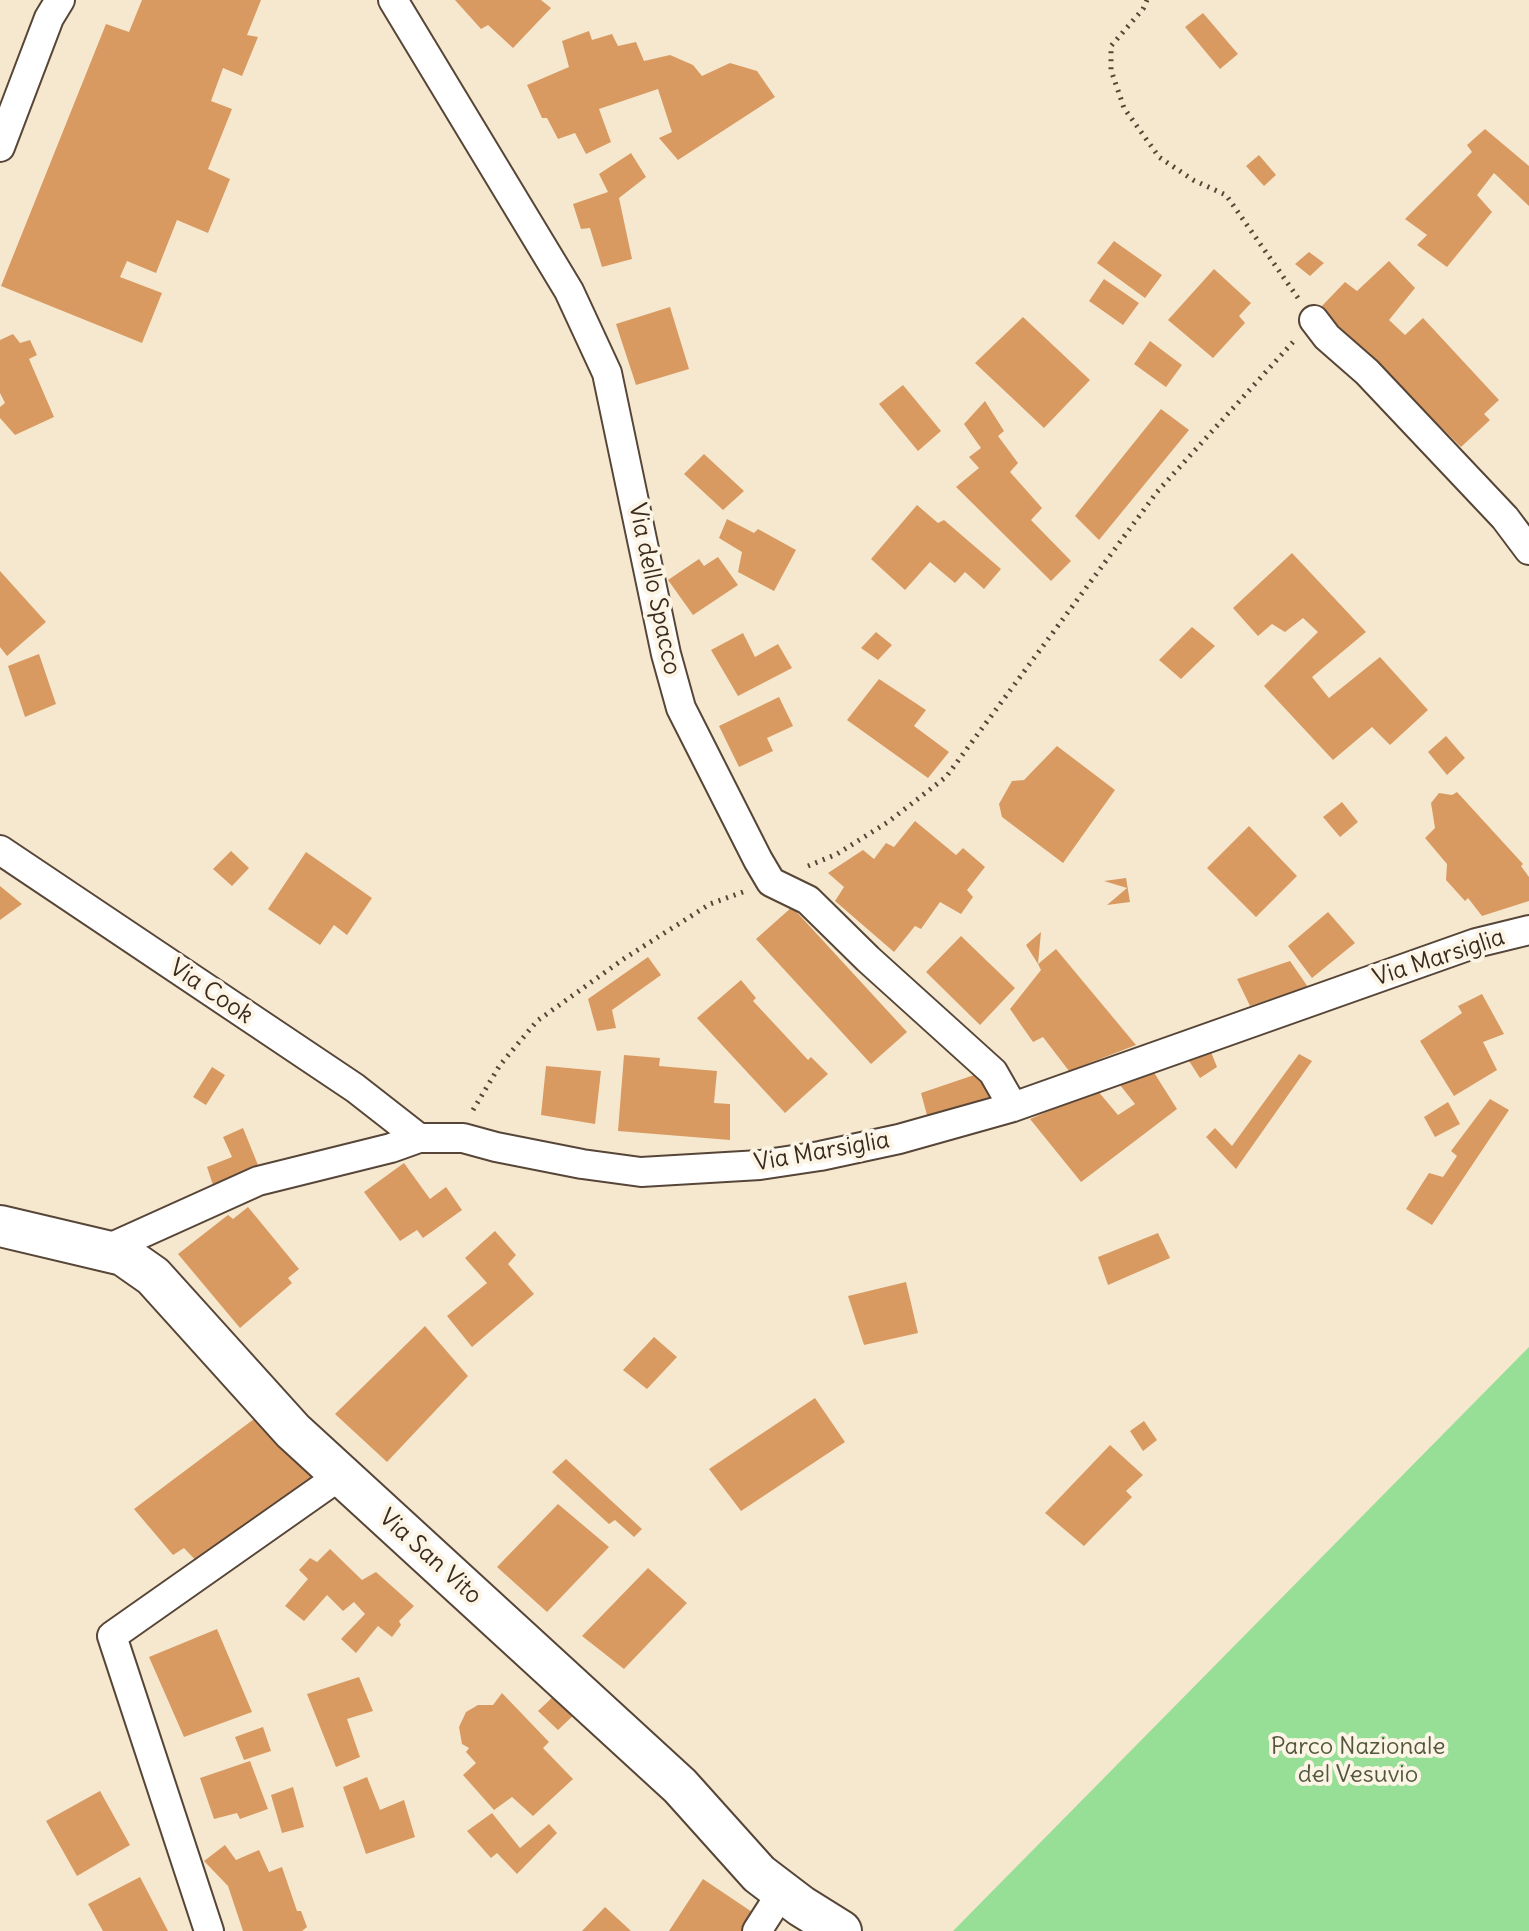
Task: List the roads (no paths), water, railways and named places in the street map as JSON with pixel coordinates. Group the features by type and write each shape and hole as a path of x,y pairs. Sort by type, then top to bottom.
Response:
{"street":[{"path":"0,147 49,18 60,0"},
{"name":"Via dello Spacco","path":"393,0 569,291 607,373 666,654 681,708 771,882 808,900 993,1072 1013,1107"},
{"path":"1314,320 1327,337 1367,372 1505,518 1529,550"},
{"name":"Via Cook","path":"0,850 355,1088 419,1138"},
{"name":"Via Marsiglia","path":"105,1250 258,1181 391,1148 419,1138 463,1138 582,1164 641,1172 760,1165 899,1139 1013,1107 1476,943 1529,930"},
{"name":"Via San Vito","path":"0,1226 123,1255 153,1276 293,1431 680,1786 759,1874 841,1931"},
{"path":"209,1931 112,1636 341,1475"},
{"path":"757,1931 782,1892"}],"park label":[{"name":"Parco Nazionale del Vesuvio","path":"1358,1761"}]}
